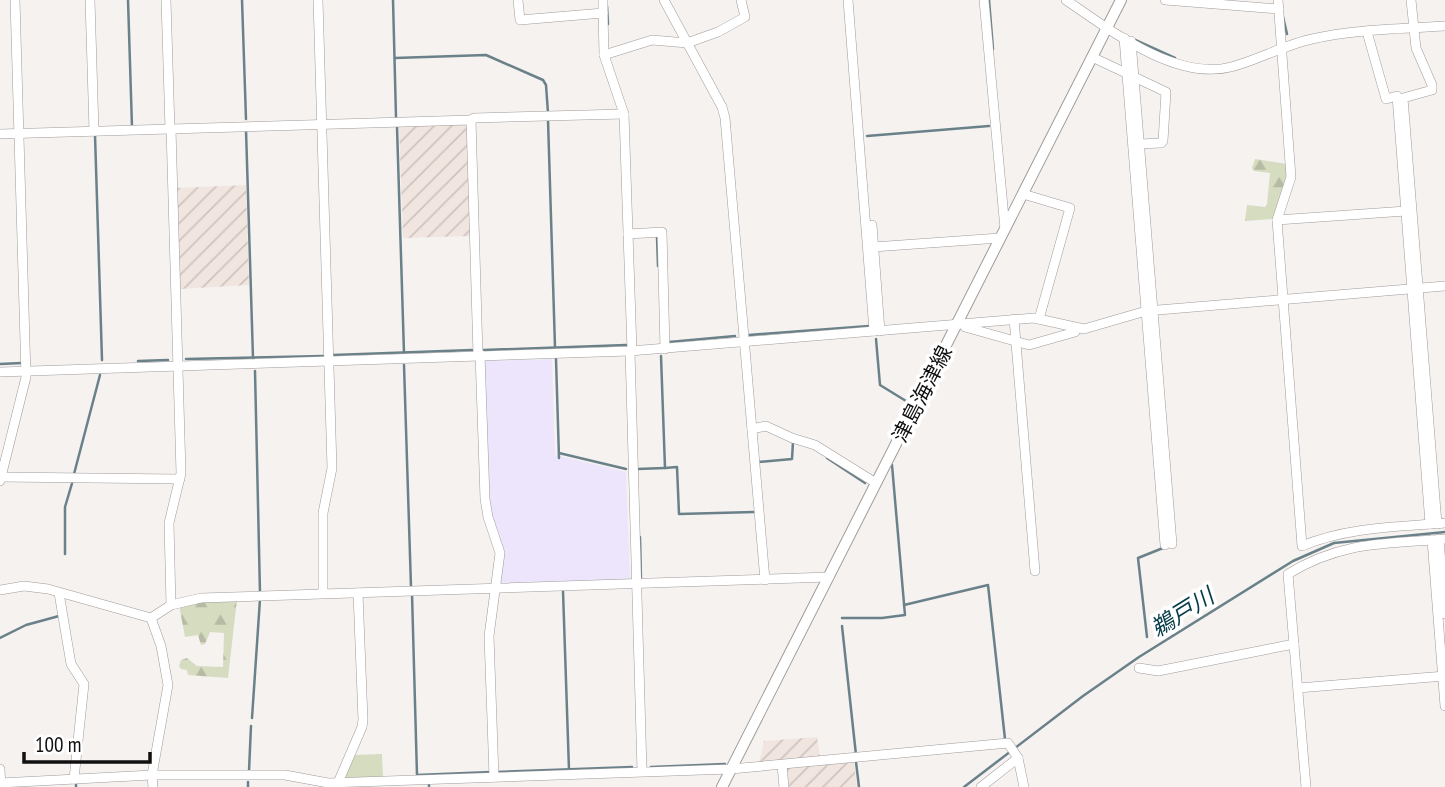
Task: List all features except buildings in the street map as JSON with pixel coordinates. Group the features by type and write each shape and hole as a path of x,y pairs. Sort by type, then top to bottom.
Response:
{"main road":[{"name":"津島海津線","path":"722,787 876,484 961,326 1002,233 1121,0"}],"street":[{"path":"15,0 26,371 0,478 180,479"},
{"path":"90,0 94,131"},
{"path":"166,0 179,366 180,479 169,523 171,605"},
{"path":"318,0 332,468 323,513 323,593"},
{"path":"518,0 520,20 603,13"},
{"path":"603,0 604,55 624,114 642,771"},
{"path":"664,0 722,107 725,118 765,580"},
{"path":"604,55 652,40 687,43 718,32 745,17 741,0"},
{"path":"851,0 873,247 877,331"},
{"path":"851,0 877,331"},
{"path":"873,247 1002,233 984,0"},
{"path":"1066,0 1107,28 1161,58 1196,68 1222,69 1322,37 1413,24 1445,26"},
{"path":"1165,0 1279,4 1292,177 1277,220 1302,546 1344,533 1437,524 1397,96 1385,99 1367,32"},
{"path":"1409,0 1416,48 1432,85 1432,90 1403,99 1415,289"},
{"path":"1128,40 1168,544"},
{"path":"1092,57 1166,92 1163,141 1139,144"},
{"path":"1130,75 1139,144 1149,310"},
{"path":"0,134 624,114"},
{"path":"471,120 485,499 499,553 489,636 494,777"},
{"path":"1023,194 1070,208 1039,319"},
{"path":"1277,220 1406,211"},
{"path":"628,234 662,232 665,349"},
{"path":"0,372 631,351 1039,319 1084,329 1149,310 1445,286"},
{"path":"1014,320 1035,571"},
{"path":"961,326 1017,343 1033,345 1076,332"},
{"path":"752,429 766,426 816,445 876,484"},
{"path":"1439,539 1445,614"},
{"path":"1306,787 1288,574 1307,562 1336,551 1439,539"},
{"path":"1439,539 1445,706"},
{"path":"0,590 24,586 151,618 171,605 201,598 829,577"},
{"path":"59,593 71,664 84,684 74,779"},
{"path":"337,785 363,720 358,593"},
{"path":"151,618 161,646 168,685 152,775 153,787"},
{"path":"1139,668 1158,671 1294,644"},
{"path":"1298,688 1444,676"},
{"path":"0,769 1,784 152,775 285,775 337,785 425,783 494,777 731,769 1008,743 1018,757 1024,787"},
{"path":"981,787 1018,757"},
{"path":"782,765 784,787"}],"shaded area":[{"path":"399,124 468,124 472,236 403,238"},
{"path":"246,185 249,285 179,289 176,188"},
{"path":"552,359 555,455 626,472 630,579 627,583 499,585 502,549 490,517 482,361"},
{"path":"817,737 820,757 759,763 764,741"},
{"path":"854,762 857,787 786,787 784,768"}],"green space":[{"path":"1255,159 1287,164 1289,178 1273,219 1245,221 1247,205 1265,207 1267,204 1270,173 1254,171 1252,168"},
{"path":"237,599 228,678 188,675 187,670 179,666 181,660 187,658 197,666 223,667 224,633 210,632 205,644 201,645 198,635 185,637 179,605 200,600"},
{"path":"382,754 383,778 342,779 353,755"}],"waterway":[{"path":"128,0 132,127"},
{"path":"242,0 246,119"},
{"path":"393,0 396,117"},
{"path":"989,0 993,49"},
{"path":"607,6 608,24"},
{"path":"1283,17 1287,34"},
{"path":"1133,39 1175,58"},
{"path":"395,58 486,55 543,80 546,85 548,113"},
{"path":"548,120 555,347"},
{"path":"867,136 989,126"},
{"path":"397,127 404,353"},
{"path":"246,130 253,358"},
{"path":"95,135 102,360"},
{"path":"656,236 658,266"},
{"path":"749,335 869,326"},
{"path":"669,342 735,336"},
{"path":"876,339 880,385 906,401"},
{"path":"484,350 626,345"},
{"path":"333,355 472,350"},
{"path":"186,359 323,356"},
{"path":"661,356 665,468 677,467 679,514 754,512"},
{"path":"556,359 559,458"},
{"path":"138,361 168,360"},
{"path":"0,364 22,363"},
{"path":"404,365 411,587"},
{"path":"255,371 260,593"},
{"path":"74,474 100,375"},
{"path":"758,462 792,459 793,442"},
{"path":"559,453 626,469"},
{"path":"827,458 865,483"},
{"path":"842,618 905,615 892,465"},
{"path":"637,471 665,468"},
{"path":"65,554 65,507 73,480"},
{"name":"鵜戸川","path":"964,787 1139,657 1293,561 1334,543 1445,532"},
{"path":"640,537 641,580"},
{"path":"1147,637 1138,558 1163,548"},
{"path":"904,605 988,585 1005,739"},
{"path":"563,591 569,770"},
{"path":"412,594 417,775 491,772"},
{"path":"252,718 260,599"},
{"path":"0,638 26,625 59,616"},
{"path":"842,626 856,755"},
{"path":"249,771 251,726"},
{"path":"856,762 859,787"},
{"path":"651,767 725,764"},
{"path":"497,772 632,767"},
{"path":"248,782 248,787"}]}
